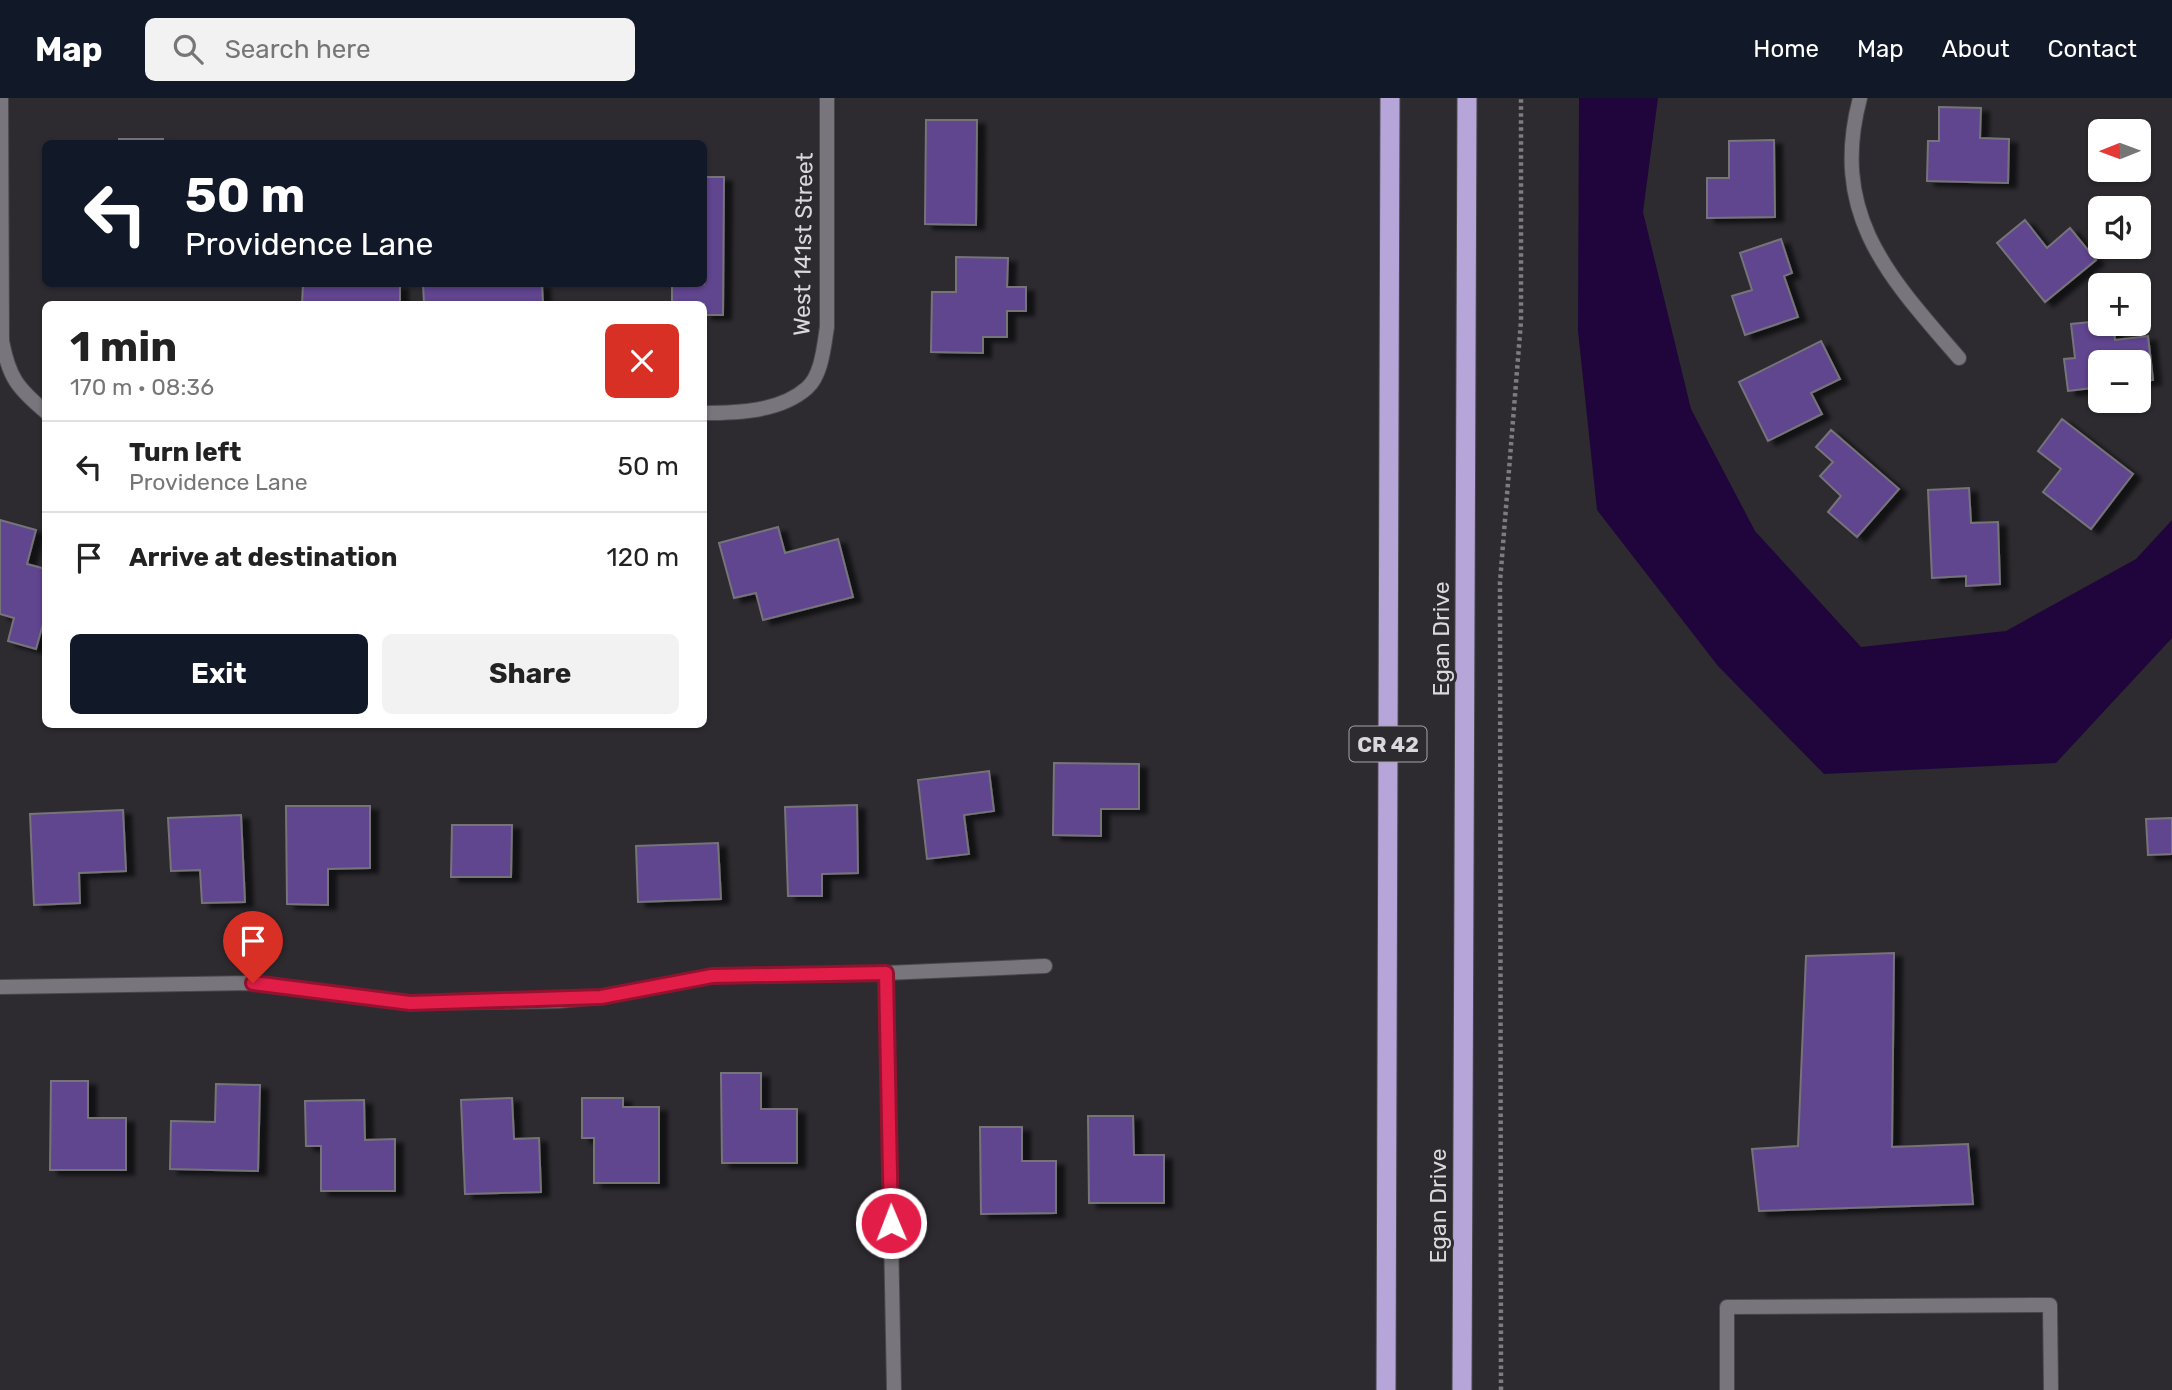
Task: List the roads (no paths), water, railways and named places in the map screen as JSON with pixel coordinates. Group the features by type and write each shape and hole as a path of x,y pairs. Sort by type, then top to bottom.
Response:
{"highway":[{"name":"CR 42","path":"1387,1390 1390,98"},
{"name":"Egan Drive","path":"1462,1390 1468,98"}],"street":[{"path":"1,98 2,341 8,371 28,397 42,409"},
{"name":"West 141st Street","path":"707,413 739,413 782,403 808,387 821,361 827,327 827,98"},
{"path":"1860,98 1852,146 1854,181 1868,239 1902,292 1959,358"},
{"path":"0,987 253,983 410,1003 590,998 712,976 886,973 1045,966"},
{"path":"886,973 894,1390"},
{"path":"1727,1390 1727,1307 2050,1305 2050,1390"}]}
